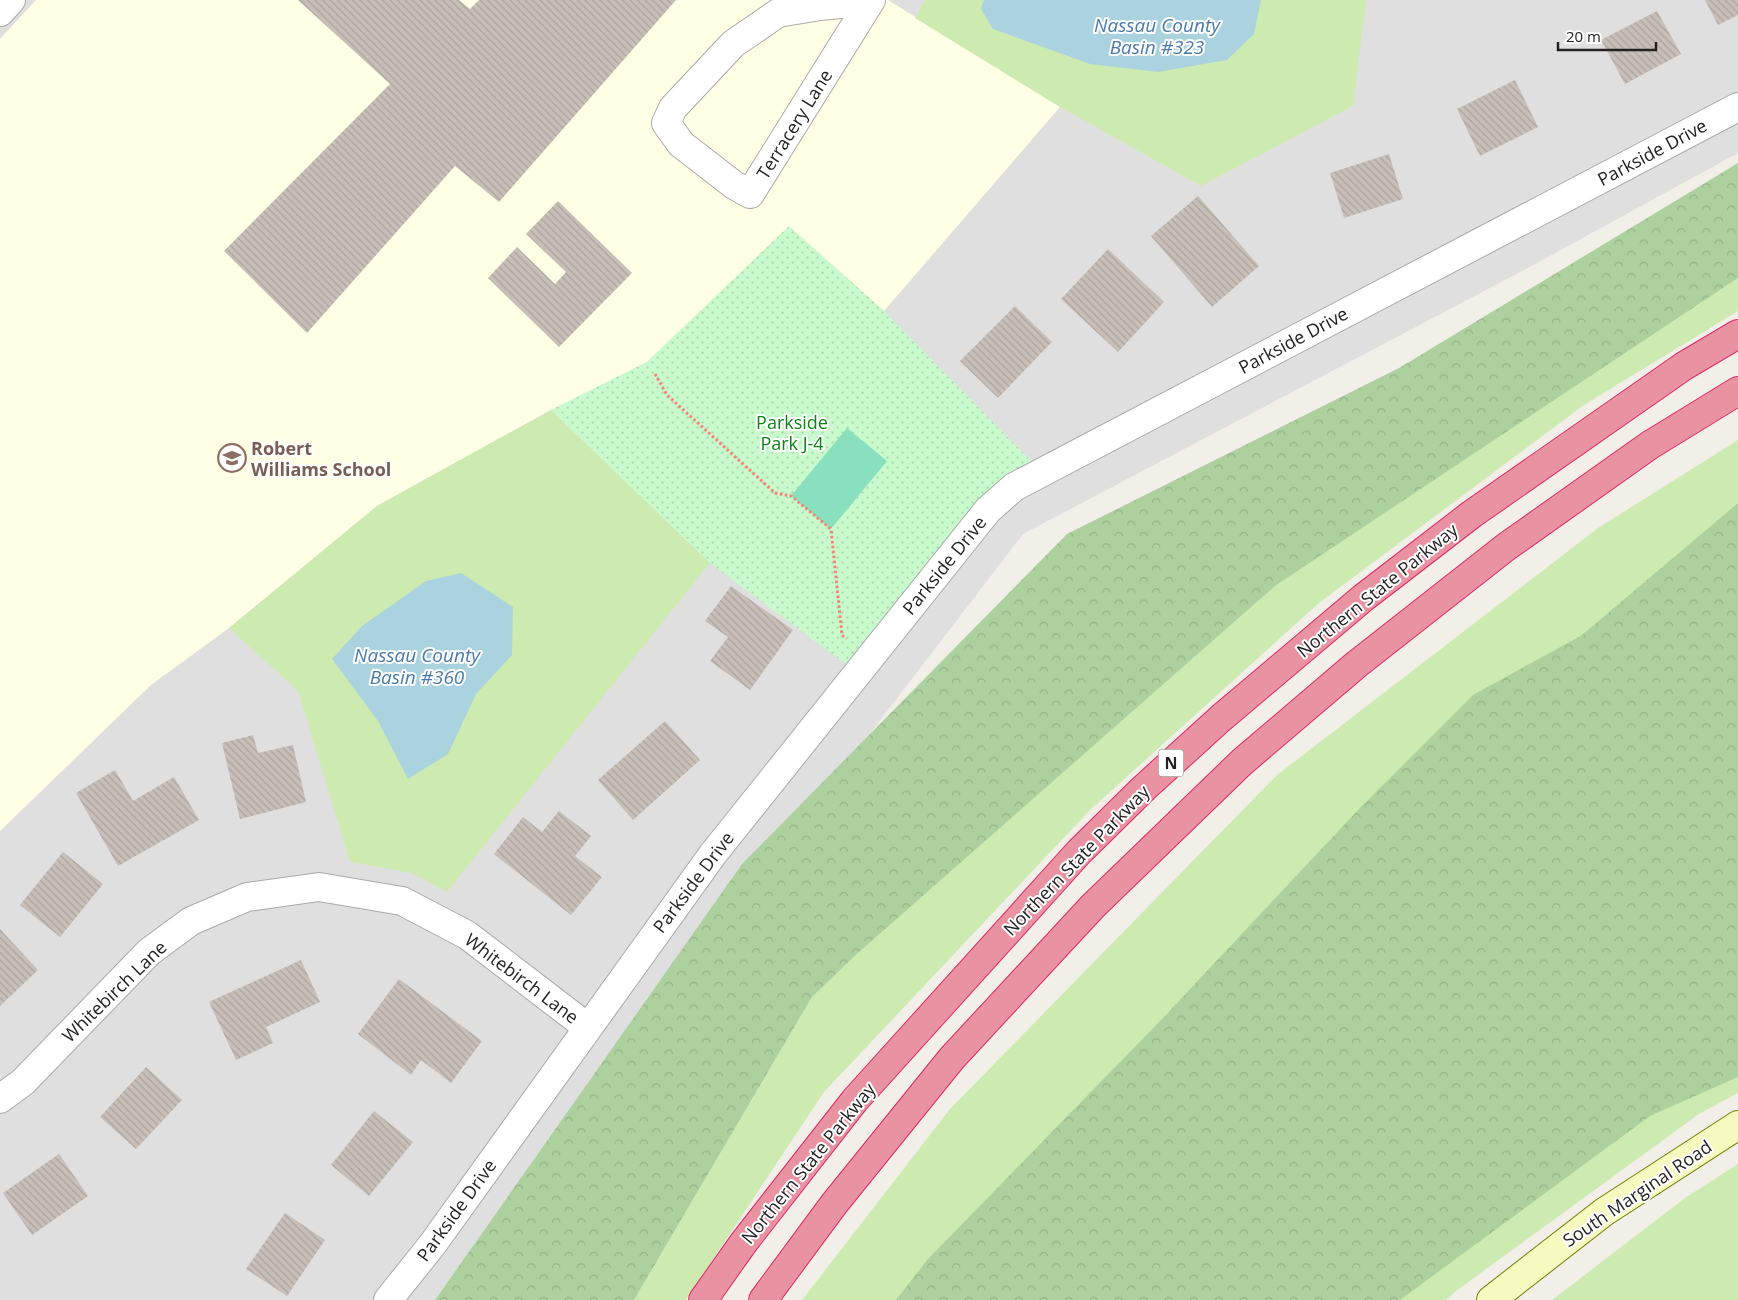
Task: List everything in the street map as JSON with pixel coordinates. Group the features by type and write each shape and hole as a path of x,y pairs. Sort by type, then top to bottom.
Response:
{"highway":[{"name":"Northern State Parkway","path":"703,1300 744,1242 855,1100 1079,852 1144,788 1220,718 1355,604 1464,520 1684,366 1738,334"},
{"path":"763,1300 834,1204 952,1058 1093,906 1242,762 1357,664 1506,547 1650,446 1738,391"}],"main road":[{"name":"South Marginal Road","path":"1491,1300 1604,1212 1738,1125"}],"street":[{"path":"0,12 12,0"},
{"name":"Terracery Lane","path":"870,1 750,194 734,186 681,144 666,123 673,108 733,44 778,13 820,6 870,1"},
{"name":"Parkside Drive","path":"388,1300 432,1245 713,854 988,510 1014,487 1738,107"},
{"name":"Whitebirch Lane","path":"0,1099 23,1082 149,952 192,921 247,897 319,887 402,901 467,935 587,1027"}],"path":[{"path":"655,374 667,395 775,493 791,496 831,529 842,635 867,662"}],"shaded area":[{"path":"0,0 1738,0 1738,153 1526,269 1023,534 539,1165 438,1300 0,1300"},
{"name":"Robert Williams School","path":"36,0 888,0 1060,107 884,311 789,227 647,362 551,410 377,506 229,628 151,685 0,831 0,39"}],"green space":[{"path":"925,0 1366,0 1353,106 1201,186 1060,107 915,18"},
{"path":"1738,163 1738,278 1275,586 858,953 812,997 634,1300 435,1300 742,864 1067,534 1399,368"},
{"name":"Parkside Park J-4","path":"789,226 884,311 1042,472 1014,487 858,673 710,563 551,410 647,362"},
{"path":"1738,278 1738,311 1584,405 1319,603 1090,810 824,1092 686,1300 634,1300 812,997 858,953 1275,586"},
{"path":"551,410 710,563 447,892 412,873 350,862 298,691 229,628 377,506"},
{"path":"847,428 887,461 831,529 791,496"},
{"path":"1738,440 1738,1093 1699,1114 1446,1300 802,1300 950,1109 1277,775 1598,528"},
{"path":"1738,503 1738,1077 1650,1116 1400,1300 896,1300 928,1259 1162,1019 1358,810 1473,695 1582,635"},
{"path":"1738,1164 1738,1300 1552,1300 1685,1198"}],"water":[{"name":"Nassau County Basin #323","path":"984,0 1261,0 1254,34 1227,60 1158,72 1090,64 993,29 981,9"},
{"name":"Nassau County Basin #360","path":"461,573 513,607 512,655 476,694 448,754 408,779 378,721 332,659 362,626 426,581"}],"building":[{"path":"298,0 459,0 470,9 479,0 676,0 499,202 455,166 307,333 224,251 390,84"},
{"path":"1705,0 1738,0 1738,15 1718,25"},
{"path":"1657,11 1681,54 1625,84 1601,40"},
{"path":"1515,80 1538,127 1480,156 1457,109"},
{"path":"1389,154 1403,199 1344,218 1330,173"},
{"path":"1198,196 1259,266 1212,307 1151,236"},
{"path":"558,201 632,273 559,347 488,278 517,247 555,284 566,272 526,234"},
{"path":"1108,249 1164,302 1118,352 1061,299"},
{"path":"1015,306 1052,342 998,398 960,361"},
{"path":"731,586 793,630 750,690 710,661 728,637 705,621"},
{"path":"665,721 700,760 633,820 598,780"},
{"path":"253,735 258,753 293,745 306,802 240,819 222,743"},
{"path":"115,770 133,801 174,777 199,820 118,866 76,793"},
{"path":"559,811 591,836 575,856 602,877 571,915 494,854 523,817 542,832"},
{"path":"63,852 103,884 60,937 20,905"},
{"path":"0,929 38,970 0,1006"},
{"path":"301,960 320,1002 266,1027 273,1043 236,1060 209,1002"},
{"path":"399,979 482,1041 451,1083 421,1060 411,1075 358,1034"},
{"path":"146,1067 182,1100 136,1149 100,1117"},
{"path":"374,1111 413,1142 369,1196 331,1165"},
{"path":"59,1154 88,1196 32,1235 3,1193"},
{"path":"285,1213 325,1240 287,1296 246,1269"}],"place":[{"name":"Robert Williams School","path":"232,458"}]}
